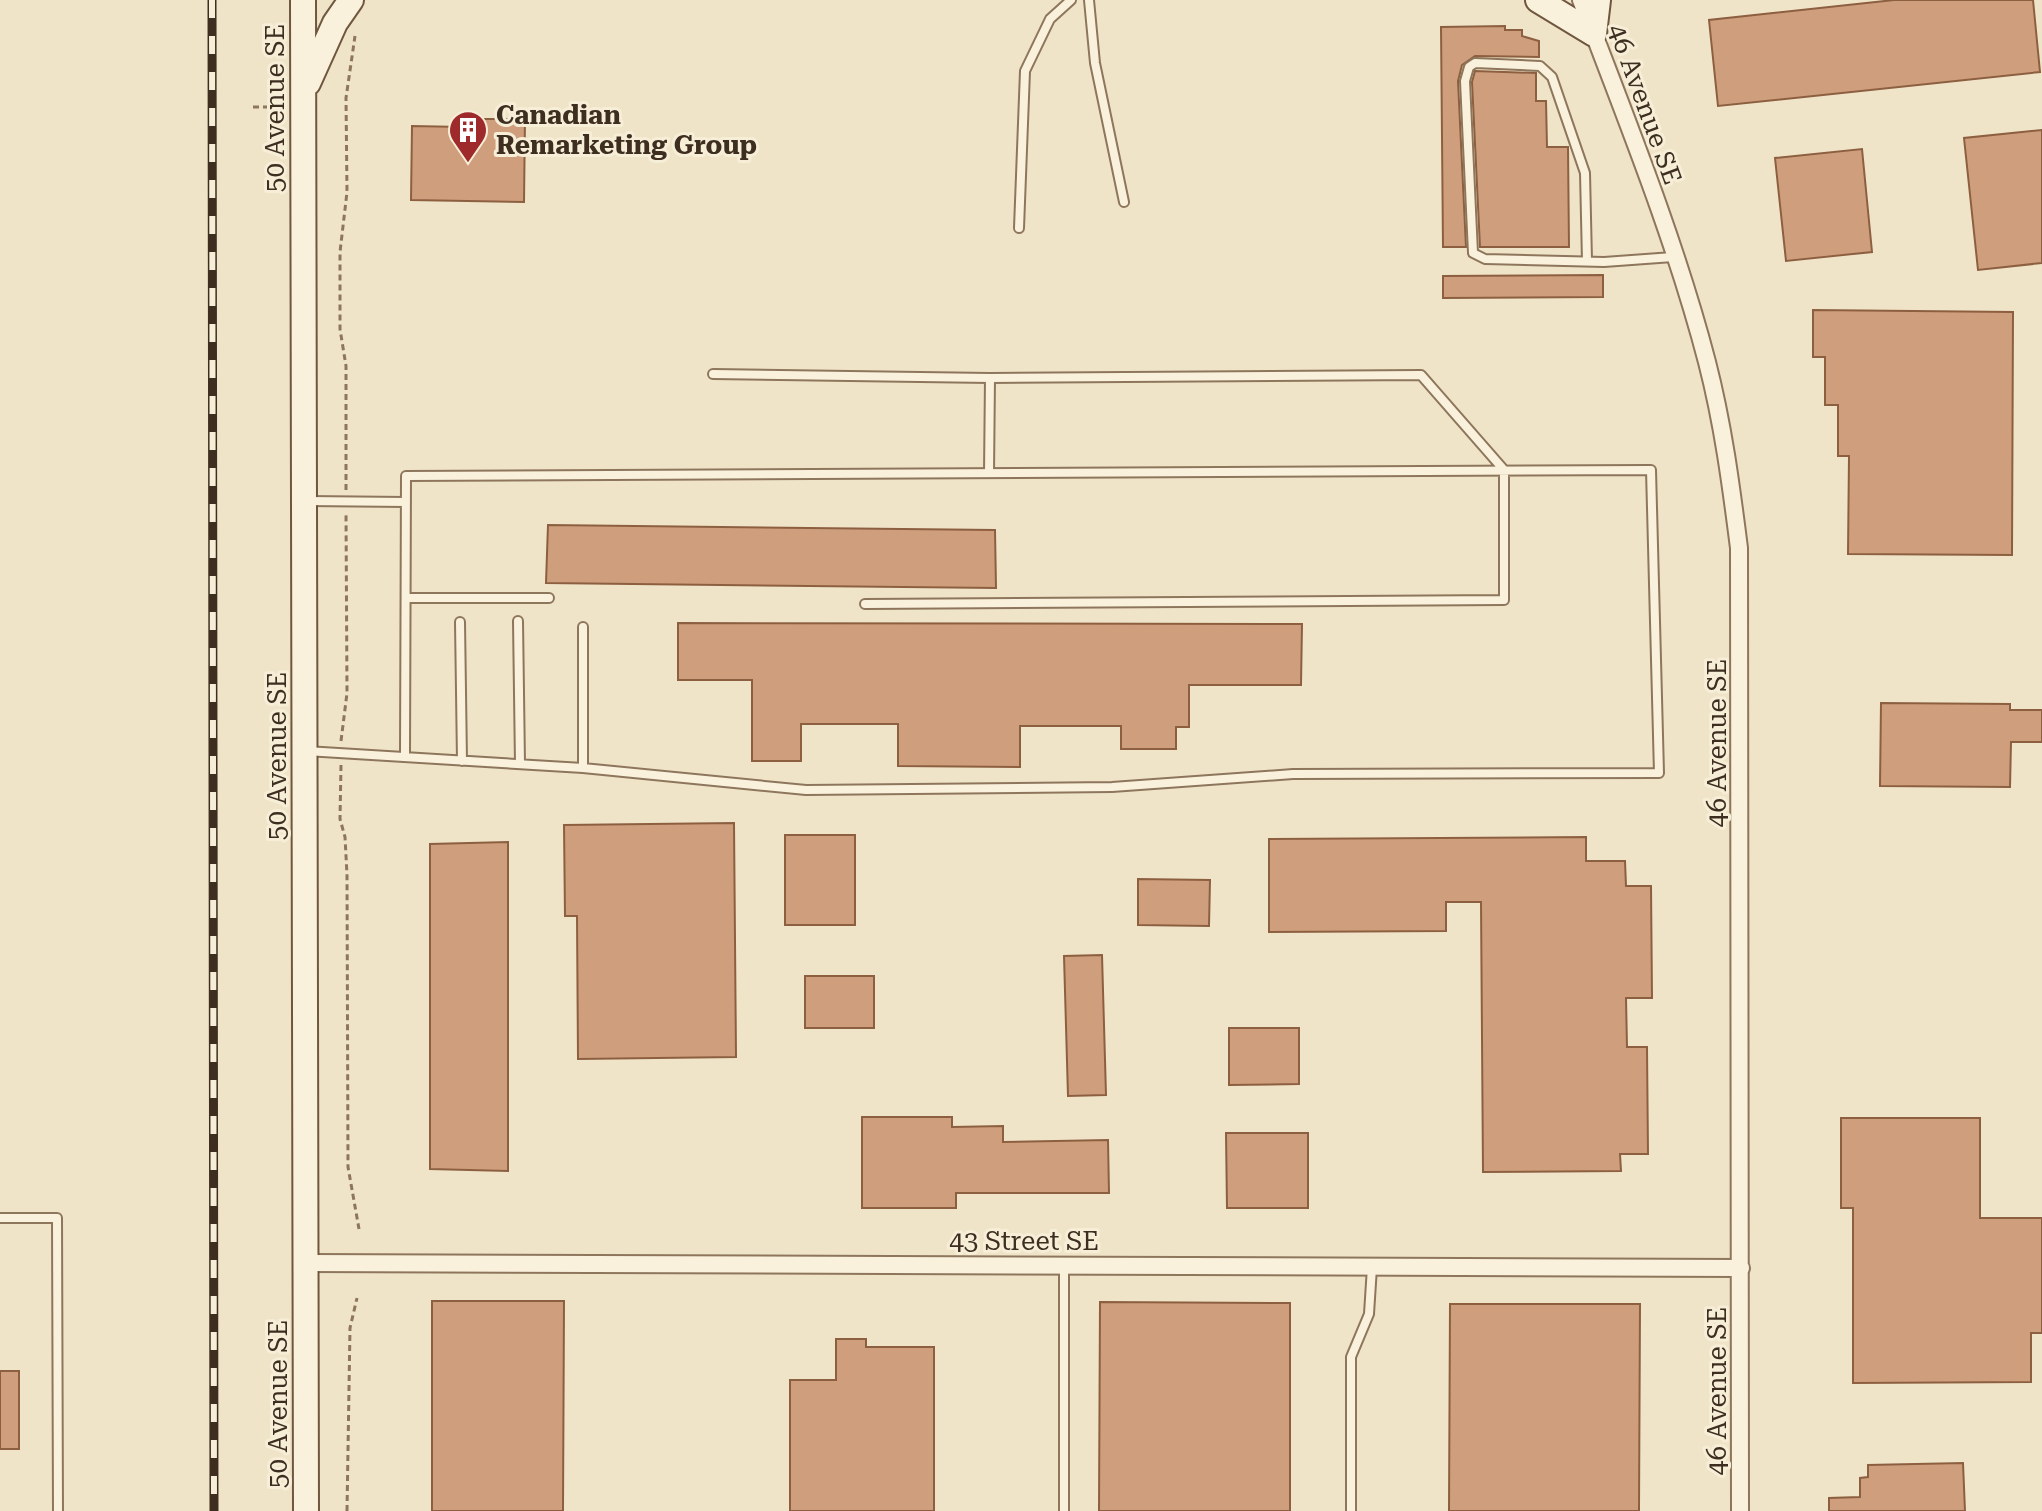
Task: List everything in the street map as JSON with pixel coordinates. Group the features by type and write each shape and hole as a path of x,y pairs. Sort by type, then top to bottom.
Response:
{"street":[{"name":"50 Avenue SE","path":"303,0 306,1511"},
{"path":"304,92 335,23 351,0"},
{"path":"1538,0 1594,34 1598,0"},
{"name":"46 Avenue SE","path":"1581,0 1645,169 1707,361 1728,454 1739,548 1740,1511"},
{"name":"43 Street SE","path":"307,1263 1741,1268"}],"lane":[{"path":"1019,228 1025,71 1050,19 1071,0"},
{"path":"1089,0 1095,63 1124,202"},
{"path":"1587,261 1585,173 1552,77 1540,66 1475,63 1469,67 1465,81 1473,253 1485,259 1587,261 1673,257"},
{"path":"713,374 990,378 1421,375 1504,470 1504,600 865,604"},
{"path":"989,473 990,378"},
{"path":"305,751 583,768 806,790 1112,787 1293,774 1659,773 1651,470 406,476 405,756"},
{"path":"304,501 406,502"},
{"path":"406,598 549,598"},
{"path":"518,621 520,764"},
{"path":"460,622 462,761"},
{"path":"583,627 583,768"},
{"path":"0,1218 57,1218 58,1511"},
{"path":"1064,1265 1064,1511"},
{"path":"1351,1511 1351,1357 1369,1314 1372,1267"}],"path":[{"path":"356,31 346,98 347,192 340,252 340,329 346,366 347,693 340,753 340,819 346,865 348,1167 359,1229"},
{"path":"253,107 279,107"},
{"path":"347,1511 350,1328 357,1298"}],"building":[{"path":"1894,0 2033,0 2040,72 1718,106 1709,20"},
{"path":"1505,26 1505,30 1522,30 1522,36 1539,41 1539,57 1475,56 1462,65 1458,81 1466,247 1443,247 1441,27"},
{"path":"1475,71 1536,73 1536,101 1546,101 1547,147 1568,147 1569,247 1480,247 1472,82"},
{"name":"Canadian Remarketing Group","path":"463,119 525,119 524,202 411,200 412,126 463,127"},
{"path":"2042,130 2042,263 1978,270 1964,138"},
{"path":"1862,149 1872,252 1786,261 1775,158"},
{"path":"1603,275 1603,297 1443,298 1443,276"},
{"path":"1813,310 2013,312 2012,555 1848,554 1849,456 1838,456 1838,405 1825,405 1825,357 1813,357"},
{"path":"548,525 995,530 996,588 546,583"},
{"path":"678,623 1302,624 1301,685 1189,685 1189,727 1176,727 1176,749 1121,749 1121,726 1020,726 1020,767 898,766 898,724 801,724 801,761 752,761 752,680 678,680"},
{"path":"1881,703 2010,704 2010,710 2042,710 2042,742 2011,742 2010,787 1880,786"},
{"path":"734,823 736,1057 578,1059 577,916 565,916 564,825"},
{"path":"785,835 855,835 855,925 785,925"},
{"path":"1586,837 1586,861 1625,861 1626,886 1651,886 1652,998 1626,998 1627,1047 1647,1047 1648,1154 1620,1154 1621,1171 1483,1172 1481,902 1446,902 1446,931 1269,932 1269,839"},
{"path":"508,842 508,1171 430,1169 430,844"},
{"path":"1138,879 1210,880 1209,926 1138,925"},
{"path":"1102,955 1106,1095 1068,1096 1064,956"},
{"path":"805,976 874,976 874,1028 805,1028"},
{"path":"1229,1028 1299,1028 1299,1084 1229,1085"},
{"path":"862,1117 952,1117 952,1127 1003,1126 1003,1142 1108,1140 1109,1193 956,1193 956,1208 862,1208"},
{"path":"1841,1118 1980,1118 1980,1218 2042,1218 2042,1333 2031,1333 2031,1382 1853,1383 1853,1208 1841,1208"},
{"path":"1226,1133 1308,1133 1308,1208 1227,1208"},
{"path":"432,1301 564,1301 563,1511 432,1511"},
{"path":"1100,1302 1290,1303 1290,1511 1099,1511"},
{"path":"1450,1304 1640,1304 1639,1511 1449,1511"},
{"path":"836,1339 866,1339 866,1347 934,1347 934,1511 790,1511 790,1380 836,1380"},
{"path":"0,1371 19,1371 19,1449 0,1449"},
{"path":"1963,1463 1965,1511 1829,1511 1829,1498 1860,1497 1860,1478 1868,1477 1868,1465"}],"railway":[{"path":"212,0 214,1511"}],"place":[{"name":"Canadian Remarketing Group","path":"468,164"}]}
